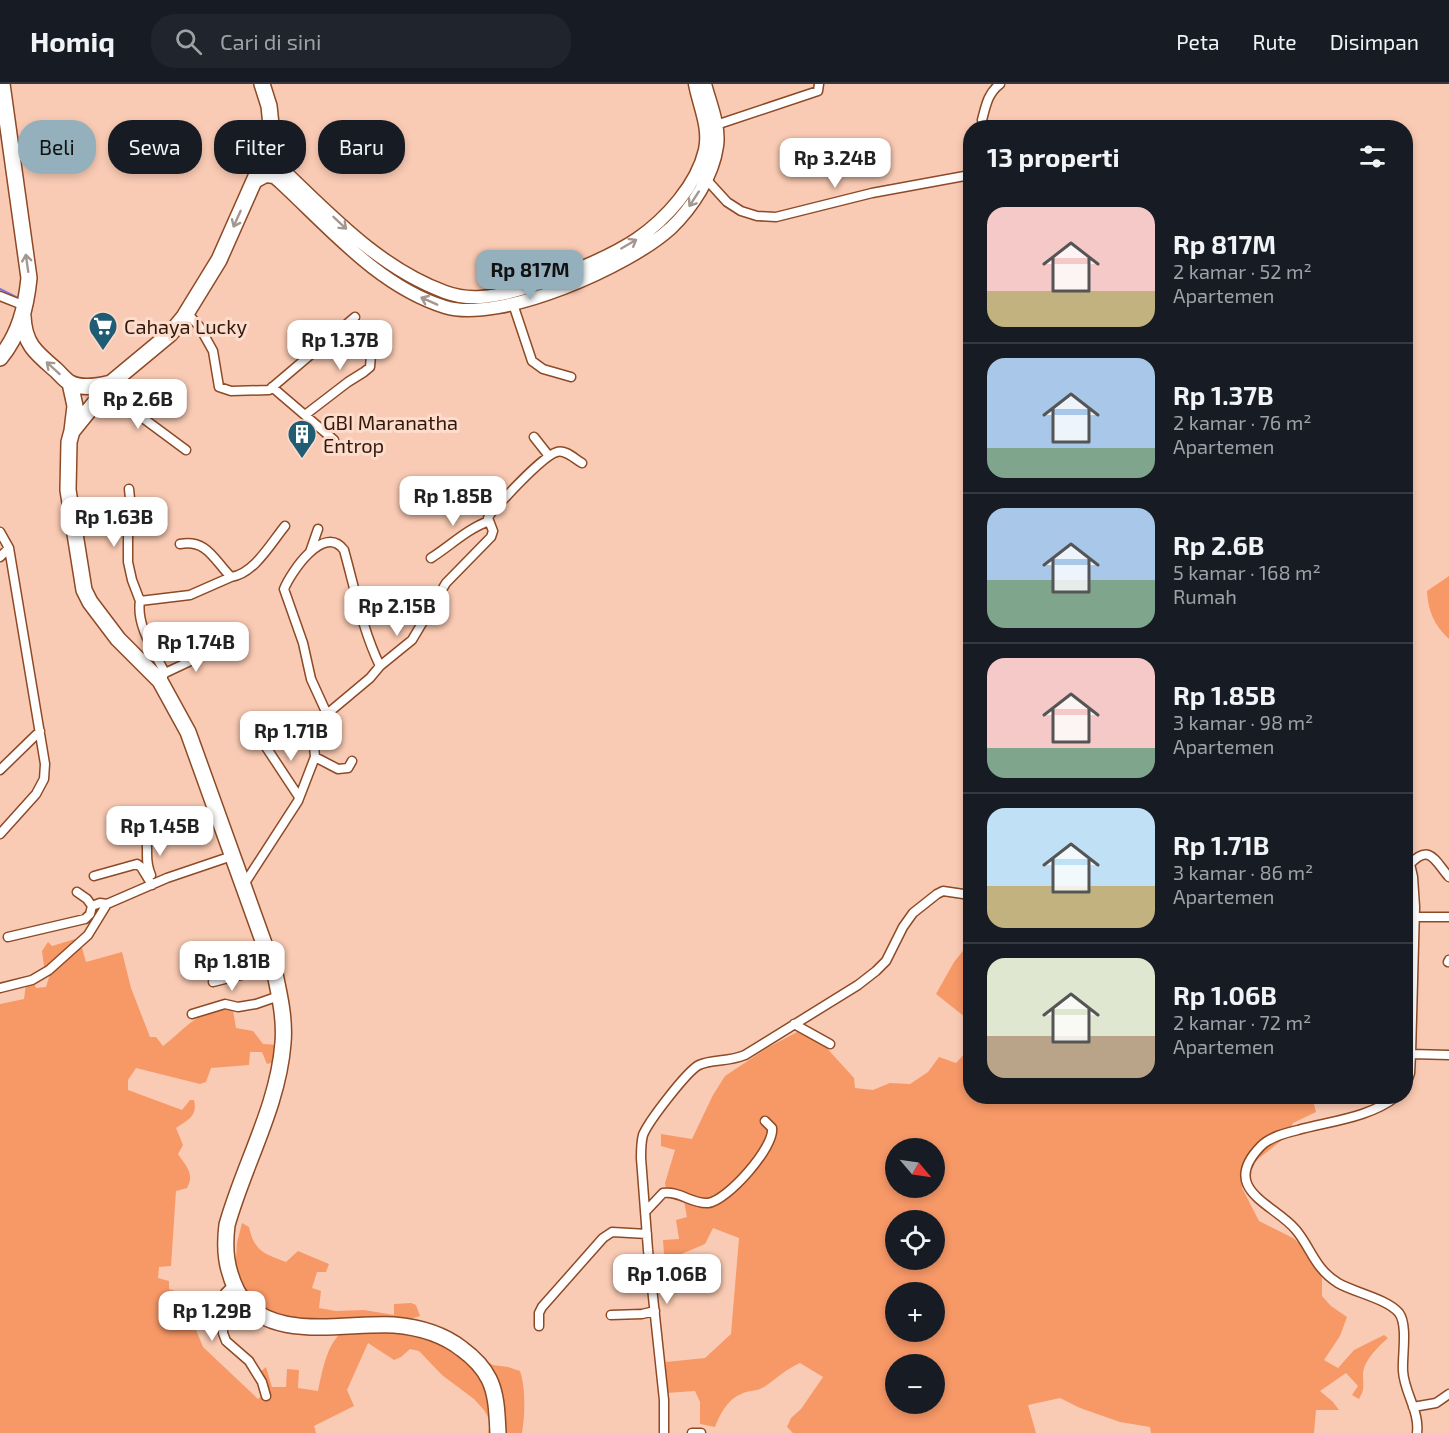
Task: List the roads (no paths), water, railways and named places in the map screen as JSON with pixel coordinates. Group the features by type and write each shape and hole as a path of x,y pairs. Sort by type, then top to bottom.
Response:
{"highway":[{"path":"2,84 29,278 24,311 26,337 36,352 70,383 108,386"},
{"path":"262,84 270,120"},
{"path":"72,431 108,386 170,334 187,313 219,260 258,174"},
{"path":"2,353 24,311"},
{"path":"2,353 36,352"},
{"path":"70,383 75,406 69,442 68,490 84,590 90,602 118,639 162,677 188,732 273,968 283,1017 283,1043 272,1100 233,1203 227,1225 226,1262 234,1284 249,1307 273,1322 300,1327 395,1325 425,1330 456,1344 471,1356 489,1380 495,1399 498,1433"}],"street":[{"path":"287,174 370,251 396,268 446,292 480,297 547,280 623,247 658,222 702,174 706,148 706,122 695,84"},
{"path":"254,183 266,176 273,177 353,252 396,284 428,301 448,308 489,310 513,304 589,277 650,244 680,219 718,144 716,125 705,84"},
{"path":"716,125 818,91 819,84"},
{"path":"982,120 988,99 1000,84"},
{"path":"702,174 727,202 741,211 757,216 776,217 872,193 963,176"},
{"path":"0,296 24,311"},
{"path":"513,304 532,361 543,369 571,377"},
{"path":"187,313 199,326 213,351 220,389 266,391 355,317"},
{"path":"305,415 370,367 371,355 346,325"},
{"path":"108,386 186,450"},
{"path":"272,387 334,440"},
{"path":"534,437 549,456"},
{"path":"243,886 299,797 315,758 314,745 327,714 412,640 446,583 491,537 493,531 489,521 491,513 543,460 556,452 564,452 582,463"},
{"path":"129,489 132,517 128,537 128,562 132,580 141,601 140,621 162,677 216,649"},
{"path":"431,558 470,530 489,521"},
{"path":"141,601 190,596 243,572 255,563 285,526"},
{"path":"310,552 318,529"},
{"path":"0,532 9,548 45,764 44,779 36,794 0,834"},
{"path":"327,714 311,679 303,643 284,589 292,573 318,546 334,542 344,550 358,608 380,666"},
{"path":"180,544 195,543 211,552 231,577"},
{"path":"0,557 9,548"},
{"path":"1,768 39,731"},
{"path":"262,741 299,797"},
{"path":"315,758 338,769 348,768 352,762"},
{"path":"146,837 146,861 153,884"},
{"path":"1413,858 1424,853 1431,856 1449,877"},
{"path":"92,906 100,903 107,904 212,861 232,856"},
{"path":"94,876 137,864 153,884"},
{"path":"664,1433 664,1400 641,1158 643,1135 680,1082 699,1065 734,1060 858,985 886,961 903,927 913,913 943,891 963,894"},
{"path":"8,937 85,919 90,914 92,906 77,892"},
{"path":"0,988 32,980 49,970 88,935 107,904"},
{"path":"1413,917 1449,917"},
{"path":"213,982 273,968"},
{"path":"192,1014 225,1004 238,1007 279,996"},
{"path":"794,1024 830,1044"},
{"path":"1413,1054 1449,1055"},
{"path":"1384,1104 1346,1119 1286,1133 1266,1142 1248,1163 1246,1172 1247,1181 1256,1198 1295,1228 1327,1275 1338,1283 1387,1304 1398,1312 1403,1324 1404,1384 1413,1407 1417,1433"},
{"path":"646,1211 663,1193 680,1194 696,1202 710,1203 719,1200 754,1164 770,1141 773,1134 772,1128 765,1121"},
{"path":"539,1326 539,1312 542,1307 603,1238 612,1232 647,1234"},
{"path":"234,1284 225,1293 223,1332 226,1341 249,1361 262,1382 266,1396"},
{"path":"611,1315 642,1314 655,1311"},
{"path":"1413,1407 1439,1402 1449,1394"},
{"path":"692,1433 701,1433"}],"waterway":[{"path":"0,289 18,298"}],"place":[{"name":"Cahaya Lucky","path":"103,352"},
{"name":"GBI Maranatha Entrop","path":"302,460"}]}
